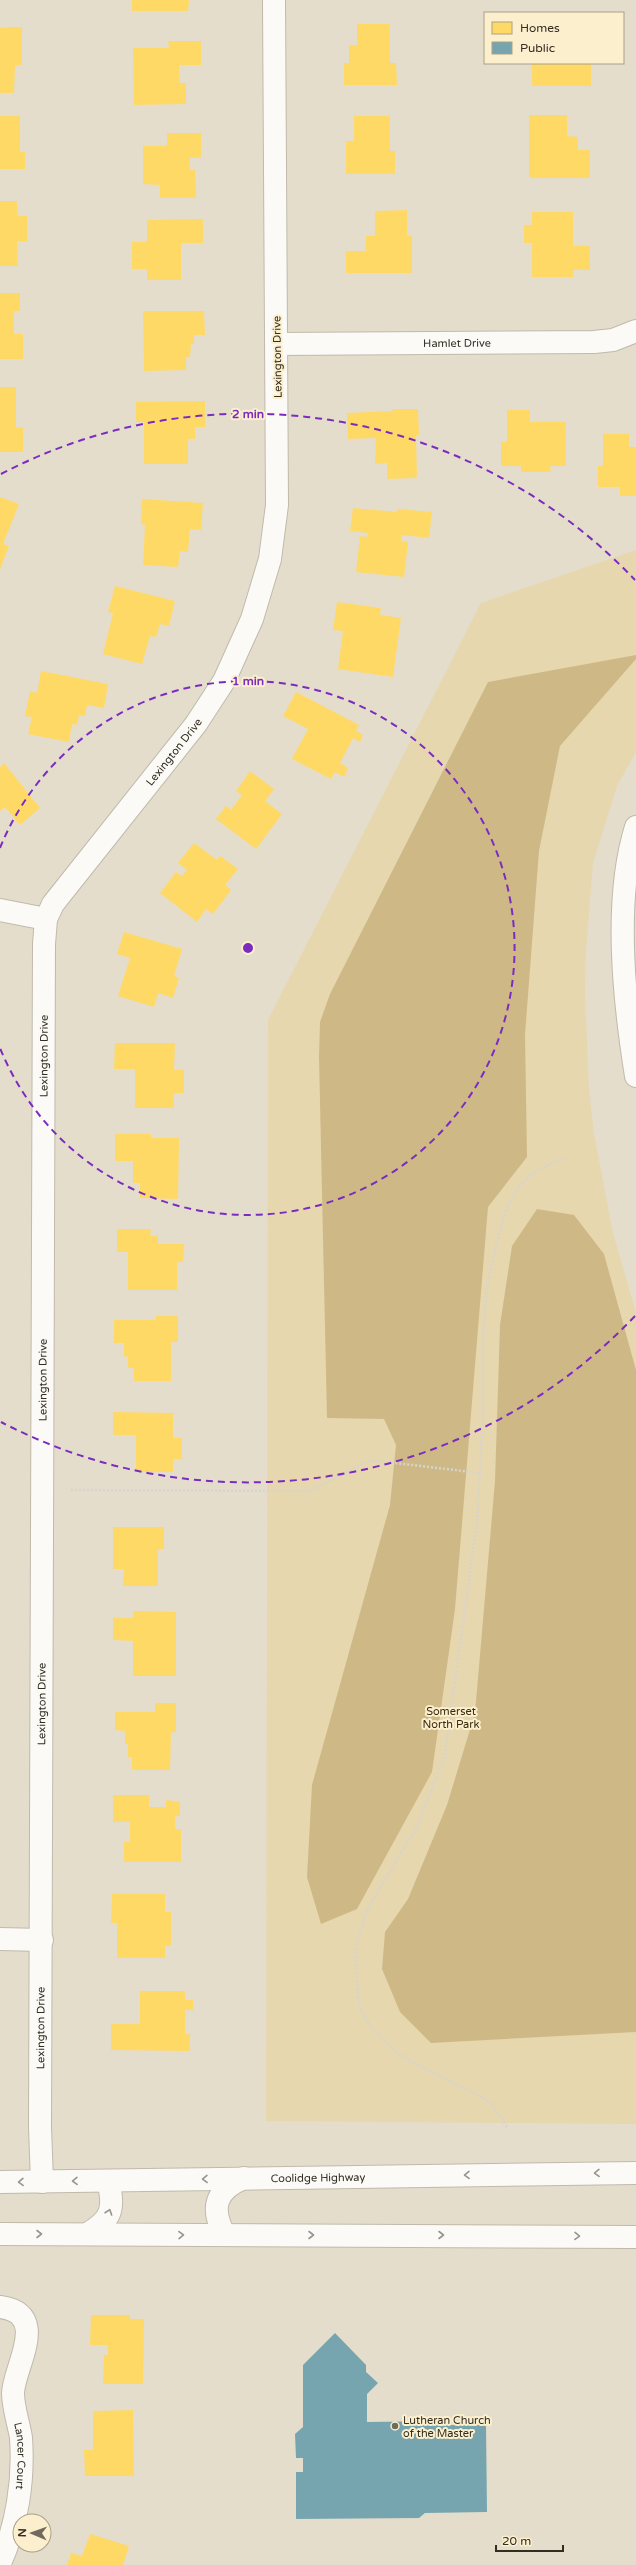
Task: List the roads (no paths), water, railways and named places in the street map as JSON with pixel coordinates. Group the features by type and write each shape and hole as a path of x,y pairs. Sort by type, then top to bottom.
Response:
{"street":[{"name":"Lexington Drive","path":"42,2182 40,2127 42,1940 44,968 46,919 66,887 196,724 224,681 252,618 270,559 277,505 274,0"},
{"name":"Hamlet Drive","path":"276,344 594,342 614,340 636,331"},
{"path":"636,827 624,878 623,912 627,1008 636,1076"},
{"path":"0,910 46,919"},
{"path":"0,1939 42,1940"},
{"name":"Coolidge Highway","path":"0,2182 636,2173"},
{"path":"224,2234 217,2216 219,2198 224,2189 244,2178"},
{"path":"87,2234 105,2222 110,2213 112,2203 108,2181"},
{"path":"0,2234 636,2236"},
{"name":"Lancer Court","path":"0,2307 14,2311 20,2317 28,2335 7,2389 21,2437 21,2475 15,2518 0,2563"}],"place":[{"name":"Lutheran Church of the Master","path":"395,2426"}],"park label":[{"name":"Somerset North Park","path":"451,1717"}]}
